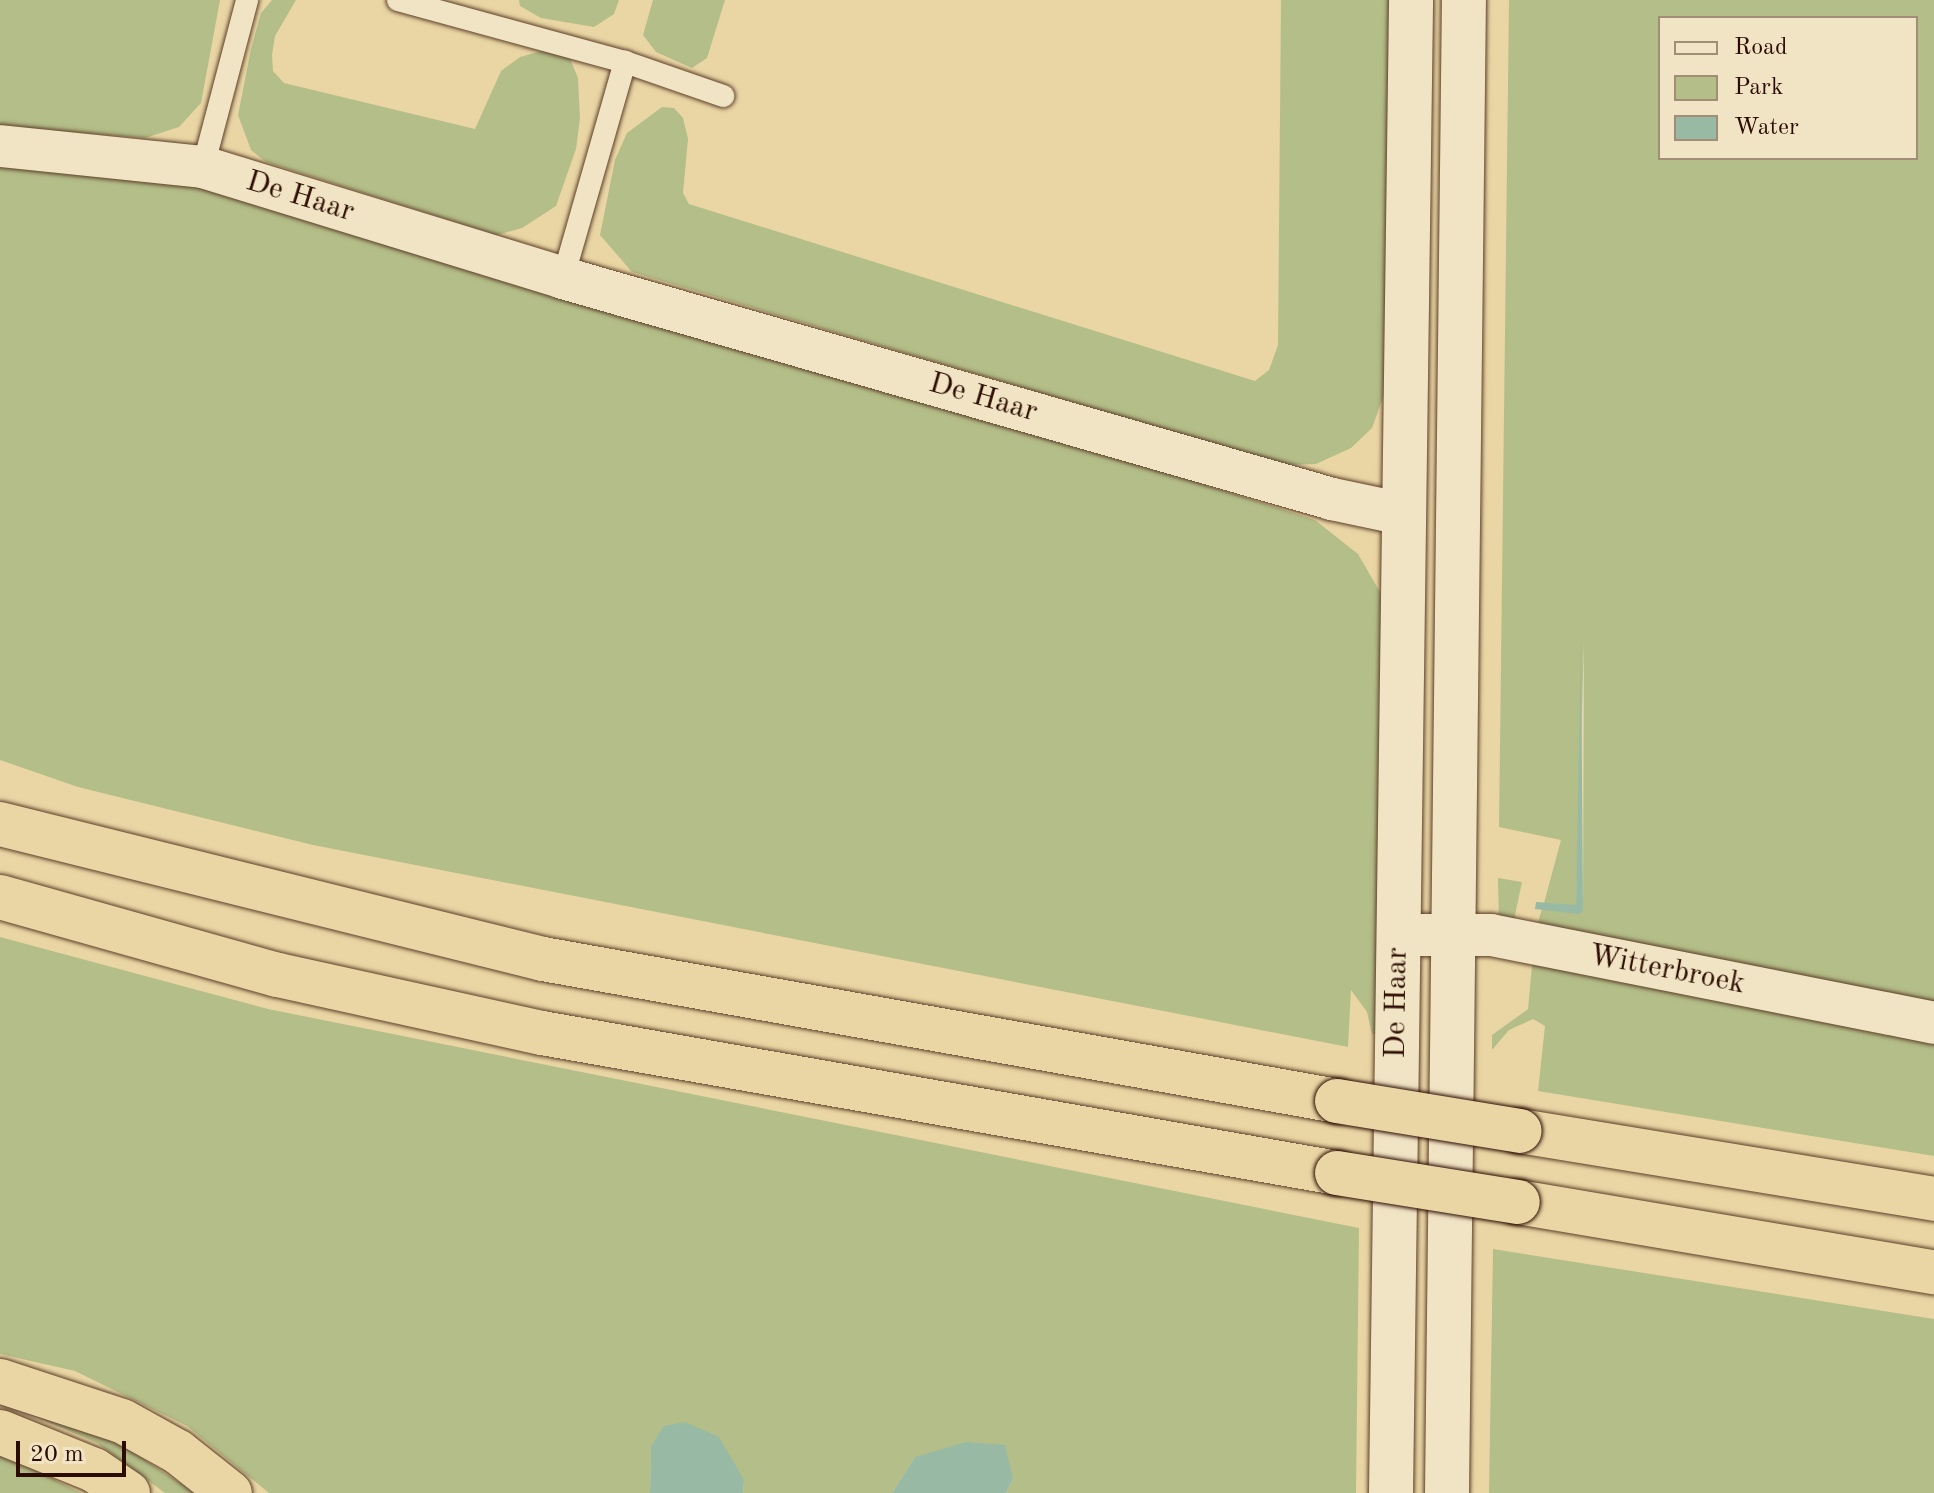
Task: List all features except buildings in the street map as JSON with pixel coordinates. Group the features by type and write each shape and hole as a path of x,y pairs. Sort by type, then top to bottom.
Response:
{"highway":[{"path":"0,824 543,959 1337,1101 1934,1199"},
{"path":"0,897 278,975 542,1033 1337,1173 1934,1272"},
{"path":"0,1381 122,1421 178,1452 230,1493"},
{"path":"0,1432 94,1470 128,1493"}],"street":[{"name":"De Haar","path":"1391,1493 1411,0"},
{"name":"De Haar","path":"1447,1493 1464,0"},
{"name":"De Haar","path":"0,146 203,167 563,278 1332,499 1403,514 1456,515"},
{"name":"Witterbroek","path":"1398,935 1491,935 1934,1023"}],"lane":[{"path":"203,167 247,0"},
{"path":"398,0 625,62 723,96"},
{"path":"563,278 625,62"}],"green space":[{"path":"0,0 220,0 201,103 179,127 145,138 0,126"},
{"path":"272,0 296,0 275,36 272,55 273,71 284,83 475,129 501,71 520,57 549,49 569,56 578,78 580,118 576,149 556,206 522,228 497,235 266,162 251,150 238,115 261,13"},
{"path":"519,0 619,0 614,14 594,27 541,18 520,6"},
{"path":"653,0 725,0 707,58 692,68 656,52 643,35"},
{"path":"1281,0 1389,0 1385,392 1372,428 1351,448 1316,464 1285,465 632,272 600,235 615,160 627,133 662,107 674,108 683,118 688,139 683,193 689,204 1255,381 1269,370 1278,345"},
{"path":"1509,0 1934,0 1934,1010 1535,932 1542,909 1583,911 1584,642 1576,906 1544,903 1561,840 1499,827"},
{"path":"0,162 195,185 1028,428 1315,520 1358,554 1380,592 1378,1034 1372,1034 1367,1012 1351,990 1348,1047 313,845 78,787 0,760"},
{"path":"1498,878 1522,882 1512,929 1499,923"},
{"path":"0,937 268,1009 1359,1228 1356,1493 1006,1493 1013,1479 915,1457 892,1493 743,1493 744,1480 651,1446 650,1493 269,1493 187,1426 75,1371 0,1354"},
{"path":"1533,955 1934,1035 1934,1156 1538,1091 1545,1026 1533,1019 1509,1030 1492,1050 1492,1035 1528,1009"},
{"path":"1493,1249 1934,1319 1934,1493 1489,1493"},
{"path":"25,1412 116,1441 195,1493 165,1493 97,1443"},
{"path":"0,1456 23,1464 81,1493 0,1493"}],"water":[{"path":"1581,640 1583,911 1579,914 1535,909 1536,902 1576,905"},
{"path":"685,1422 719,1437 744,1480 743,1493 650,1493 651,1446 664,1426"},
{"path":"966,1442 1005,1445 1013,1479 1006,1493 892,1493 915,1457"}]}
